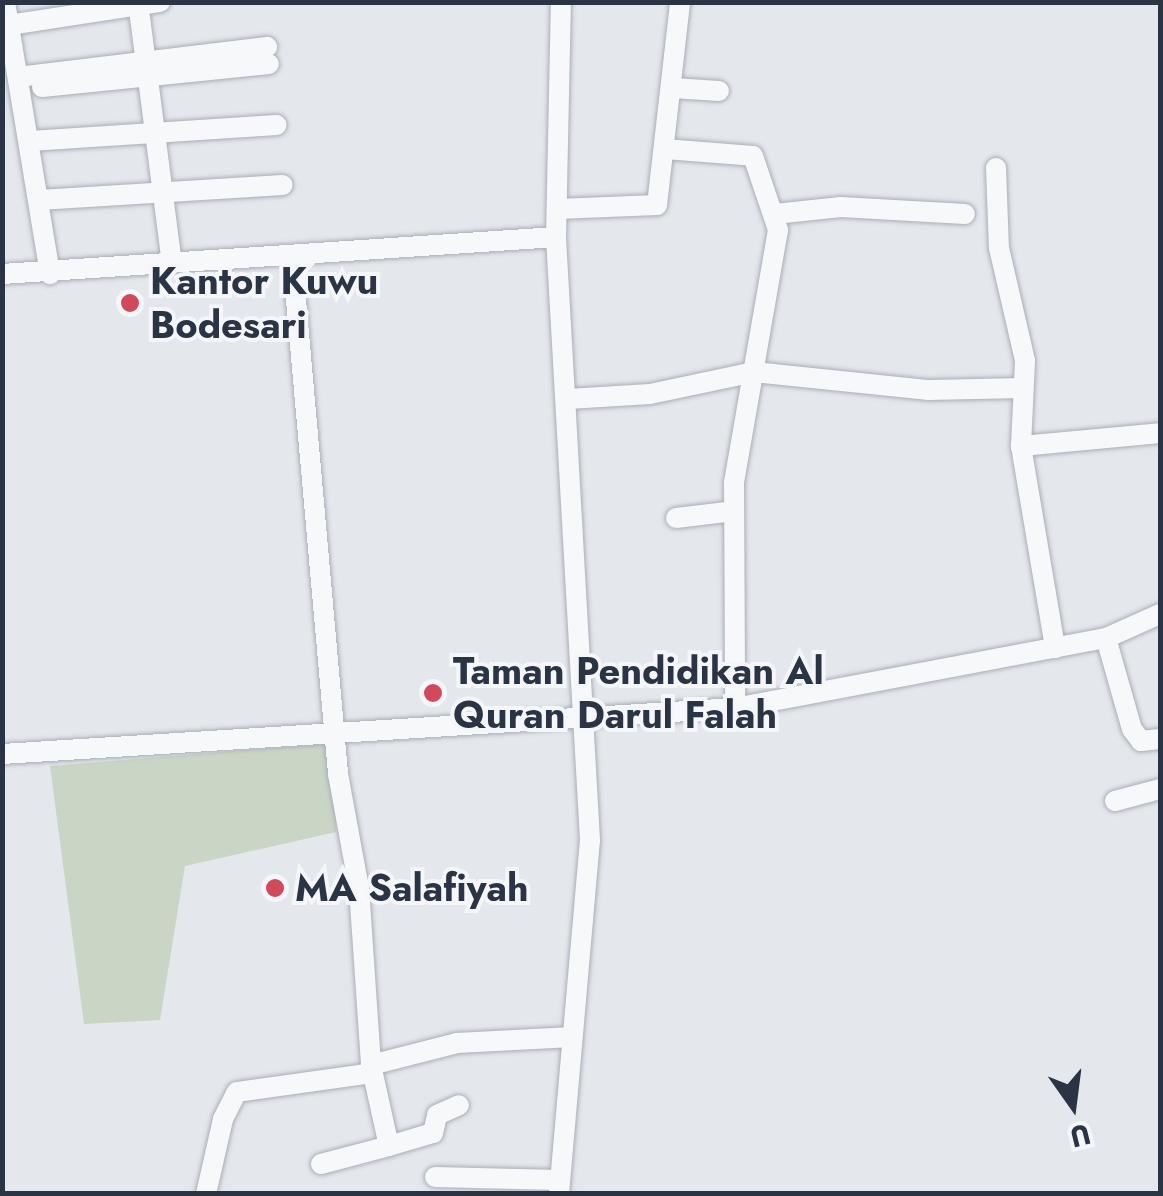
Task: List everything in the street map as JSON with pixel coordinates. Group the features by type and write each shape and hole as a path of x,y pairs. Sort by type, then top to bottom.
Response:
{"street":[{"path":"6,2 50,274"},
{"path":"8,32 160,2"},
{"path":"435,1177 560,1187 590,840 580,716 568,399 556,237 561,2"},
{"path":"556,210 653,208 666,149 680,2"},
{"path":"138,4 172,263"},
{"path":"19,83 268,56"},
{"path":"673,88 719,91"},
{"path":"30,141 156,136 276,124"},
{"path":"666,149 753,156 775,214 778,242 734,511 735,708"},
{"path":"996,168 999,248 1025,362 1022,446 1054,648"},
{"path":"39,200 163,196 284,185"},
{"path":"775,214 841,207 965,214"},
{"path":"2,274 50,274 556,237"},
{"path":"292,255 334,732 359,888 372,1069 390,1146"},
{"path":"568,399 650,394 754,372 929,390 1024,388"},
{"path":"1022,446 1160,433"},
{"path":"676,518 734,511"},
{"path":"7,755 735,708 1106,638 1160,614"},
{"path":"1106,638 1132,729 1141,741 1160,740"},
{"path":"1115,801 1160,789"},
{"path":"206,1194 222,1119 238,1092 372,1069 457,1043 572,1037"},
{"path":"320,1164 434,1133 436,1115 459,1106"}],"green space":[{"path":"333,743 336,832 185,866 160,1020 84,1024 50,766"}],"place":[{"name":"Kantor Kuwu Bodesari","path":"130,303"},
{"name":"Taman Pendidikan Al Quran Darul Falah","path":"433,693"},
{"name":"MA Salafiyah","path":"275,888"}]}
